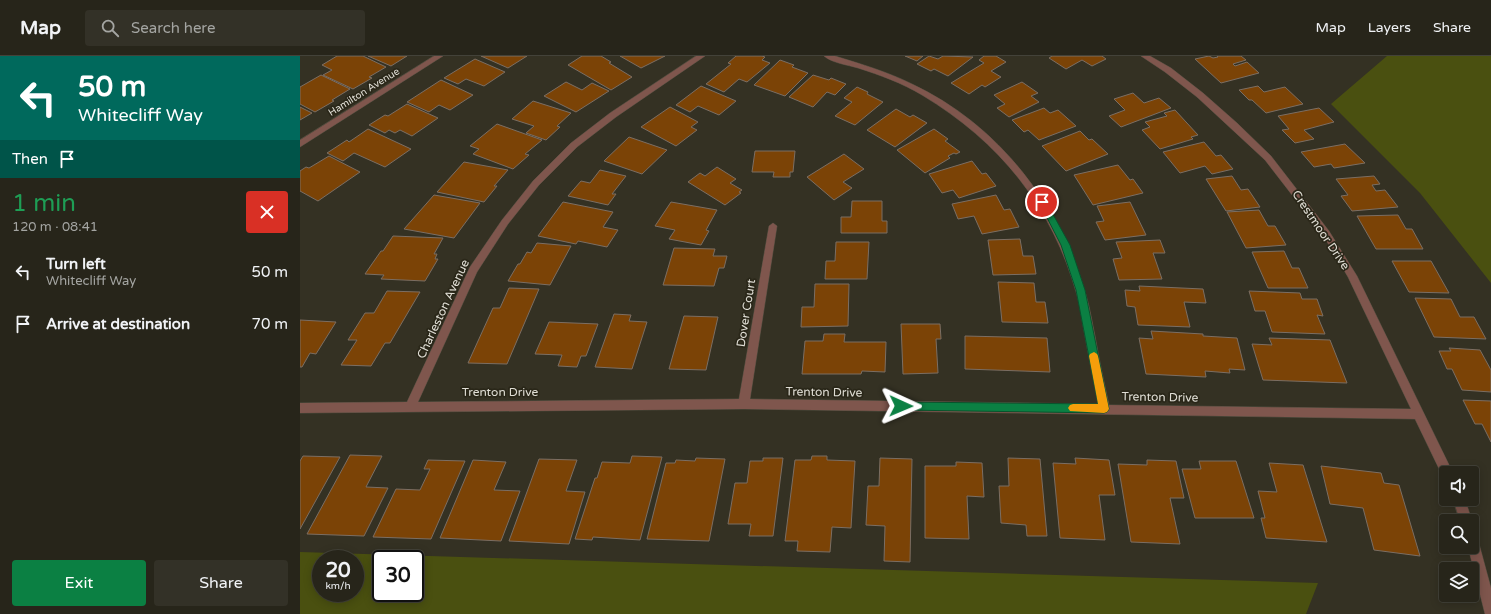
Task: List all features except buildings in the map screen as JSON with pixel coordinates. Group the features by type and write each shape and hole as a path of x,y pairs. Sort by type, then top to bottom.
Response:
{"street":[{"name":"Hamilton Avenue","path":"300,144 439,56"},
{"name":"Charleston Avenue","path":"411,406 473,270 505,222 536,183 574,145 612,115 701,56"},
{"path":"828,56 918,89 948,107 988,137 1016,167 1042,202 1066,245 1081,290 1104,409"},
{"name":"Crestmoor Drive","path":"1145,56 1168,70 1195,91 1234,125 1268,158 1326,233 1352,276 1444,466"},
{"name":"Dover Court","path":"744,404 773,226"},
{"name":"Trenton Drive","path":"300,408 744,404 1419,414"},
{"path":"1476,554 1491,614"}],"green space":[{"path":"1387,56 1491,56 1491,283 1420,193 1331,104"},
{"path":"300,552 312,552 312,602 364,602 364,554 372,554 372,602 424,602 424,556 1318,583 1306,614 300,614"}],"slow traffic":[{"path":"1073,408 1104,409 1094,356"}],"route":[{"path":"901,406 1104,409 1081,290 1066,245 1042,202"}]}
